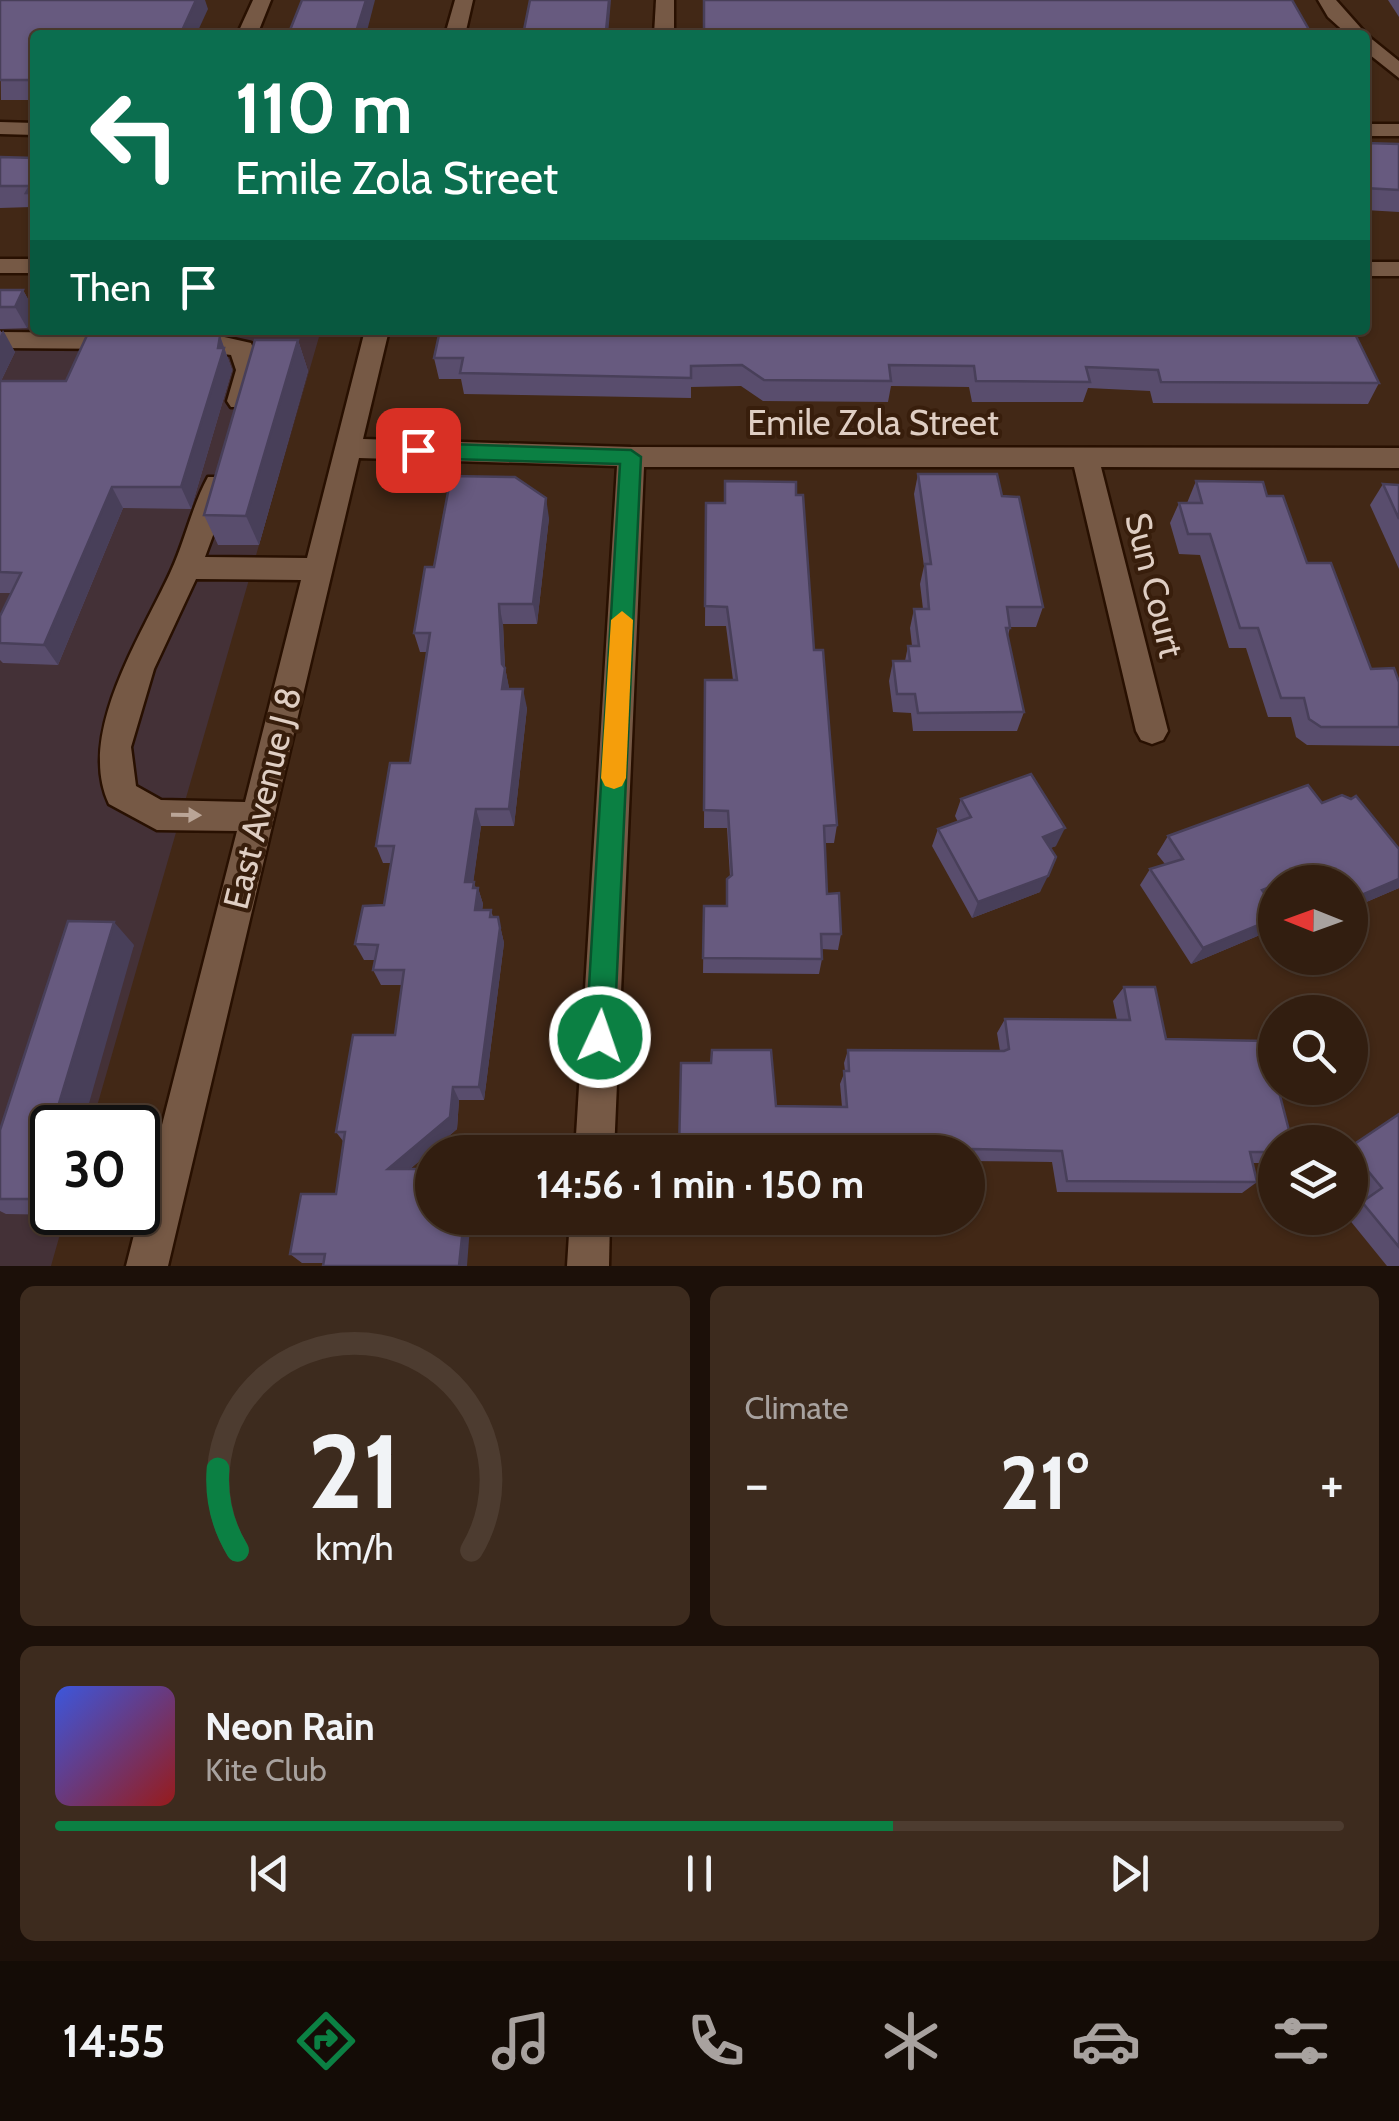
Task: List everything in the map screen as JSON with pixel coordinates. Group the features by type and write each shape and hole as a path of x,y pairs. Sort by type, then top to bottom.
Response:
{"street":[{"path":"250,30 262,0"},
{"path":"456,30 464,0"},
{"path":"664,30 665,0"},
{"path":"1327,0 1354,30"},
{"path":"1370,45 1399,72"},
{"path":"0,128 30,128"},
{"path":"1370,130 1399,130"},
{"path":"0,266 30,266"},
{"path":"1370,269 1399,270"},
{"path":"0,340 30,334"},
{"path":"54,335 211,342 242,349 248,370 235,422"},
{"name":"East Avenue J 8","path":"147,1266 377,335"},
{"name":"Emile Zola Street","path":"348,448 631,457 1399,458"},
{"path":"226,456 186,568 139,669 115,747 121,794 157,814 257,817"},
{"path":"595,1135 631,457"},
{"name":"Sun Court","path":"1085,457 1152,731"},
{"path":"186,568 318,569"},
{"path":"588,1266 589,1235"}],"shaded area":[{"path":"0,301 30,302 30,335 320,335 97,1105 30,1105 30,1235 60,1235 51,1266 0,1266"}],"building":[{"path":"0,0 196,0 182,30 30,30 30,80 0,80"},
{"path":"302,0 366,0 357,30 290,30"},
{"path":"530,0 609,0 606,30 524,30"},
{"path":"704,0 1292,0 1309,30 704,30"},
{"path":"1370,143 1399,144 1399,190 1370,188"},
{"path":"0,157 30,158 30,186 0,186"},
{"path":"0,290 23,290 15,307 0,307"},
{"path":"87,335 216,335 220,336 218,348 224,348 181,487 112,487 44,645 0,643 0,616 21,573 0,572 0,381 66,381"},
{"path":"439,335 1355,335 1379,383 1161,382 1158,370 1086,367 1090,382 976,381 974,366 889,365 891,381 764,380 742,365 691,366 691,378 460,373 463,358 434,358"},
{"path":"255,340 298,340 246,516 204,515"},
{"path":"918,474 997,474 1002,496 1019,497 1043,607 1007,607 1010,628 1006,628 1024,712 918,713 915,694 897,694 893,661 910,661 908,646 919,646 914,609 929,609 925,564 931,564"},
{"path":"451,476 515,477 546,498 533,604 499,604 505,668 502,689 523,689 509,809 476,809 465,882 474,882 473,888 478,888 475,910 491,910 490,917 498,917 500,928 479,1087 453,1087 450,1117 429,1135 415,1135 415,1146 388,1169 415,1169 415,1235 462,1235 459,1266 323,1266 325,1254 290,1254 301,1194 336,1194 345,1132 336,1132 353,1035 395,1035 404,970 373,970 378,945 355,944 363,906 384,905 394,846 376,846 390,763 410,763 430,633 414,633 425,567 434,567"},
{"path":"725,481 796,482 796,495 803,495 814,650 823,650 837,825 824,826 827,894 839,893 841,934 821,934 822,959 703,958 704,906 727,906 727,879 732,875 728,811 704,810 705,680 737,680 727,607 705,606 706,503 725,503"},
{"path":"1196,481 1263,482 1267,496 1283,496 1307,563 1331,563 1371,669 1394,668 1399,682 1399,727 1321,727 1309,719 1304,698 1281,698 1258,628 1240,628 1210,534 1188,534 1179,503 1202,503"},
{"path":"1383,484 1399,485 1399,519"},
{"path":"1031,774 1065,828 1043,837 1056,857 1048,876 978,902 938,829 971,817 961,799"},
{"path":"1308,785 1322,803 1342,795 1351,799 1356,796 1399,849 1399,879 1368,892 1368,865 1258,865 1258,925 1203,948 1150,869 1183,859 1168,836"},
{"path":"68,921 114,922 59,1105 30,1105 30,1199 0,1199 0,1130"},
{"path":"1124,987 1155,987 1166,1039 1258,1041 1258,1105 1282,1105 1288,1125 1258,1125 1258,1152 1250,1152 1257,1182 1067,1181 1062,1151 985,1149 985,1135 679,1135 681,1063 711,1063 712,1050 771,1050 776,1106 847,1107 844,1071 849,1071 848,1050 1004,1051 1009,1049 1005,1019 1130,1020"},
{"path":"1399,1114 1399,1247 1368,1209 1368,1198 1382,1188 1368,1171 1368,1135"}],"slow traffic":[{"path":"614,778 622,620"}],"route":[{"path":"418,450 631,457 600,1037"}]}
